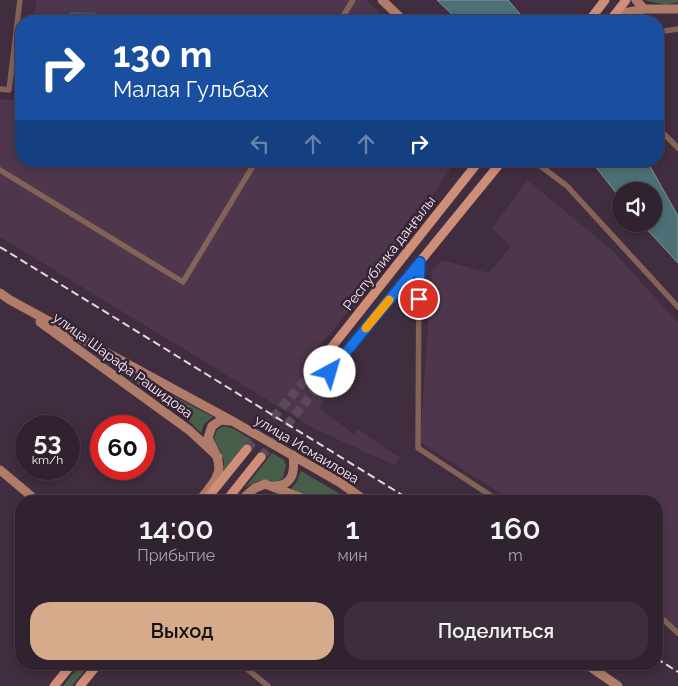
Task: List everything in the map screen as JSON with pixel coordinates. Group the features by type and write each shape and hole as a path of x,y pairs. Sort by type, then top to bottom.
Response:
{"main road":[{"path":"382,0 398,15"},
{"path":"614,15 626,0"},
{"path":"636,0 644,9"},
{"path":"593,15 601,2"},
{"path":"623,15 644,9 678,9"},
{"name":"Республика даңғылы","path":"320,362 474,167"},
{"name":"Республика даңғылы","path":"330,372 497,167"},
{"name":"улица Шарафа Рашидова","path":"0,293 189,430 218,457"},
{"name":"улица Шарафа Рашидова","path":"10,300 234,422"},
{"path":"203,495 218,473 220,466 218,457 208,438 212,426 221,420 234,422"},
{"name":"улица Исмаилова","path":"234,422 339,482 357,495"},
{"path":"210,495 248,449"},
{"path":"272,486 281,486 288,482 293,472 292,455"},
{"path":"231,495 261,457"},
{"path":"0,470 30,495"},
{"path":"246,495 254,488 265,484 295,495"},
{"path":"54,686 67,670"},
{"path":"80,686 93,670"},
{"path":"595,670 618,686"}],"street":[{"path":"18,15 20,0"},
{"path":"344,15 353,0"},
{"path":"664,31 678,29"},
{"path":"0,89 9,90 15,41"},
{"path":"664,134 678,148"},
{"path":"0,170 183,282 252,167"},
{"path":"542,167 567,186 678,307"},
{"path":"420,262 418,448 490,495"},
{"path":"663,620 678,633"},
{"path":"248,670 268,686"}],"shaded area":[{"path":"36,0 366,0 382,15 35,15"},
{"path":"437,0 508,0 521,15 453,15"},
{"path":"644,0 678,0 678,2 666,5"},
{"path":"70,12 95,13 95,15 70,15"},
{"path":"0,99 15,100 15,167 451,167 388,264 302,367 329,389 320,409 354,434 358,429 400,458 394,465 315,429 0,237"},
{"path":"596,167 650,167 659,182 612,182 612,188"},
{"path":"527,180 612,250 678,323 678,628 663,615 663,495 503,495 420,442 432,269 442,260 489,273 511,246 492,228"},
{"path":"662,188 678,216 678,263 649,232 662,232"},
{"path":"93,353 213,417 204,424 201,433 184,416"},
{"path":"224,426 234,429 252,440 220,482 224,463 214,438 217,430"},
{"path":"272,453 284,460 286,466 283,478 276,482 260,480 245,488"},
{"path":"301,471 342,495 308,495 291,489"},
{"path":"76,670 85,670 72,686 63,686"}],"tunnel":[{"path":"247,449 320,362"},
{"path":"261,457 330,372"}],"railway":[{"path":"0,247 402,495"},
{"path":"663,662 678,672"}],"slow traffic":[{"path":"366,328 389,300"}],"route":[{"path":"330,372 420,262 419,299"}]}
